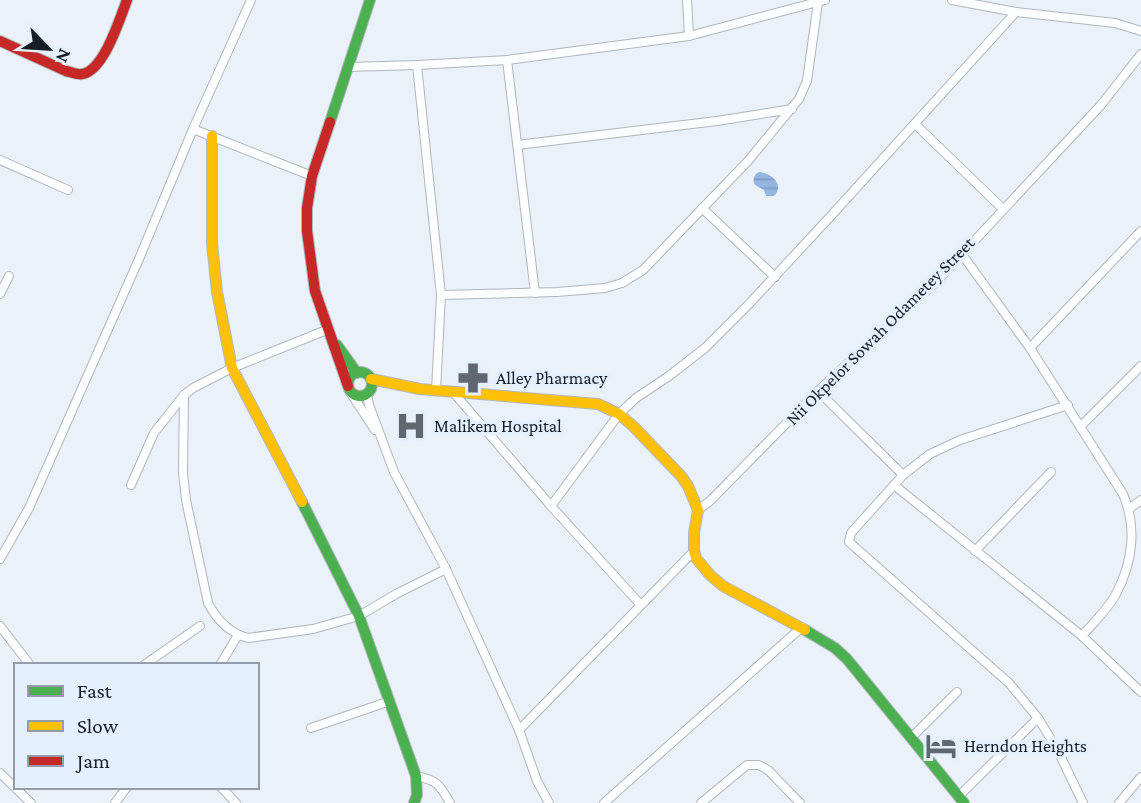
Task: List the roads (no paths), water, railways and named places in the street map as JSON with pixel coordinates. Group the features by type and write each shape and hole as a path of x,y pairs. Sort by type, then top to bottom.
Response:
{"street":[{"path":"0,41 76,74 82,74 91,70 100,59 127,0"},
{"path":"0,559 29,509 251,0"},
{"path":"370,0 312,176 307,208 316,291 349,389 382,442"},
{"path":"687,0 689,36"},
{"path":"952,0 1016,12 1115,23 1141,30"},
{"path":"348,67 507,60 689,36 821,1 807,80 792,110 748,161 643,270 622,283 605,288 441,295"},
{"path":"551,506 619,414 636,398 705,348 775,277 1016,12"},
{"name":"Nii Okpelor Sowah Odametey Street","path":"698,510 818,391 936,282 1101,105 1141,54"},
{"path":"507,60 535,293"},
{"path":"417,65 441,295 436,390"},
{"path":"517,145 792,110"},
{"path":"915,124 1003,209"},
{"path":"193,129 312,176"},
{"path":"212,136 212,243 232,368 359,617 416,776 417,794 414,803"},
{"path":"0,160 68,190"},
{"path":"702,208 775,277"},
{"path":"1030,348 1141,231"},
{"path":"961,253 1068,405 1123,494 1129,509 1132,543 1127,569 1115,596 1082,636"},
{"path":"0,294 9,275"},
{"path":"131,485 154,433 184,395 193,388 232,368 330,333"},
{"path":"330,333 357,373"},
{"path":"1080,427 1141,366"},
{"path":"549,803 537,781 519,730 446,569 394,472 369,405 370,388 365,373 357,373 349,379 349,389 355,396 362,397 370,388 400,386 598,404 619,414 648,440 681,476 693,495 698,510 694,551 702,567 716,580 835,648 847,659 961,800 1038,718"},
{"path":"818,391 903,475"},
{"path":"453,392 640,604"},
{"path":"184,395 183,473 186,500 208,603 214,615 229,630 248,638 313,629 359,617 396,594 446,569"},
{"path":"1068,405 960,440 930,454 903,475 851,533 849,542 1009,683 1038,718 1083,803"},
{"path":"975,551 1051,472"},
{"path":"894,485 1082,636 1141,692"},
{"path":"1129,509 1141,500"},
{"path":"519,730 694,551"},
{"path":"0,626 28,663"},
{"path":"147,663 200,626"},
{"path":"604,803 802,627"},
{"path":"221,663 238,635"},
{"path":"911,738 957,692"},
{"path":"311,728 390,701"},
{"path":"701,803 747,765 760,765 768,770 800,803"},
{"path":"0,773 14,786"},
{"path":"416,776 438,783 450,803"},
{"path":"1119,803 1141,778"},
{"path":"17,789 31,803"},
{"path":"223,789 236,803"}],"water":[{"path":"759,172 776,180 778,188 774,196 766,196 764,190 755,185 754,177"}],"place":[{"name":"Alley Pharmacy","path":"473,378"},
{"name":"Malikem Hospital","path":"411,426"},
{"name":"Herndon Heights","path":"941,746"}]}
